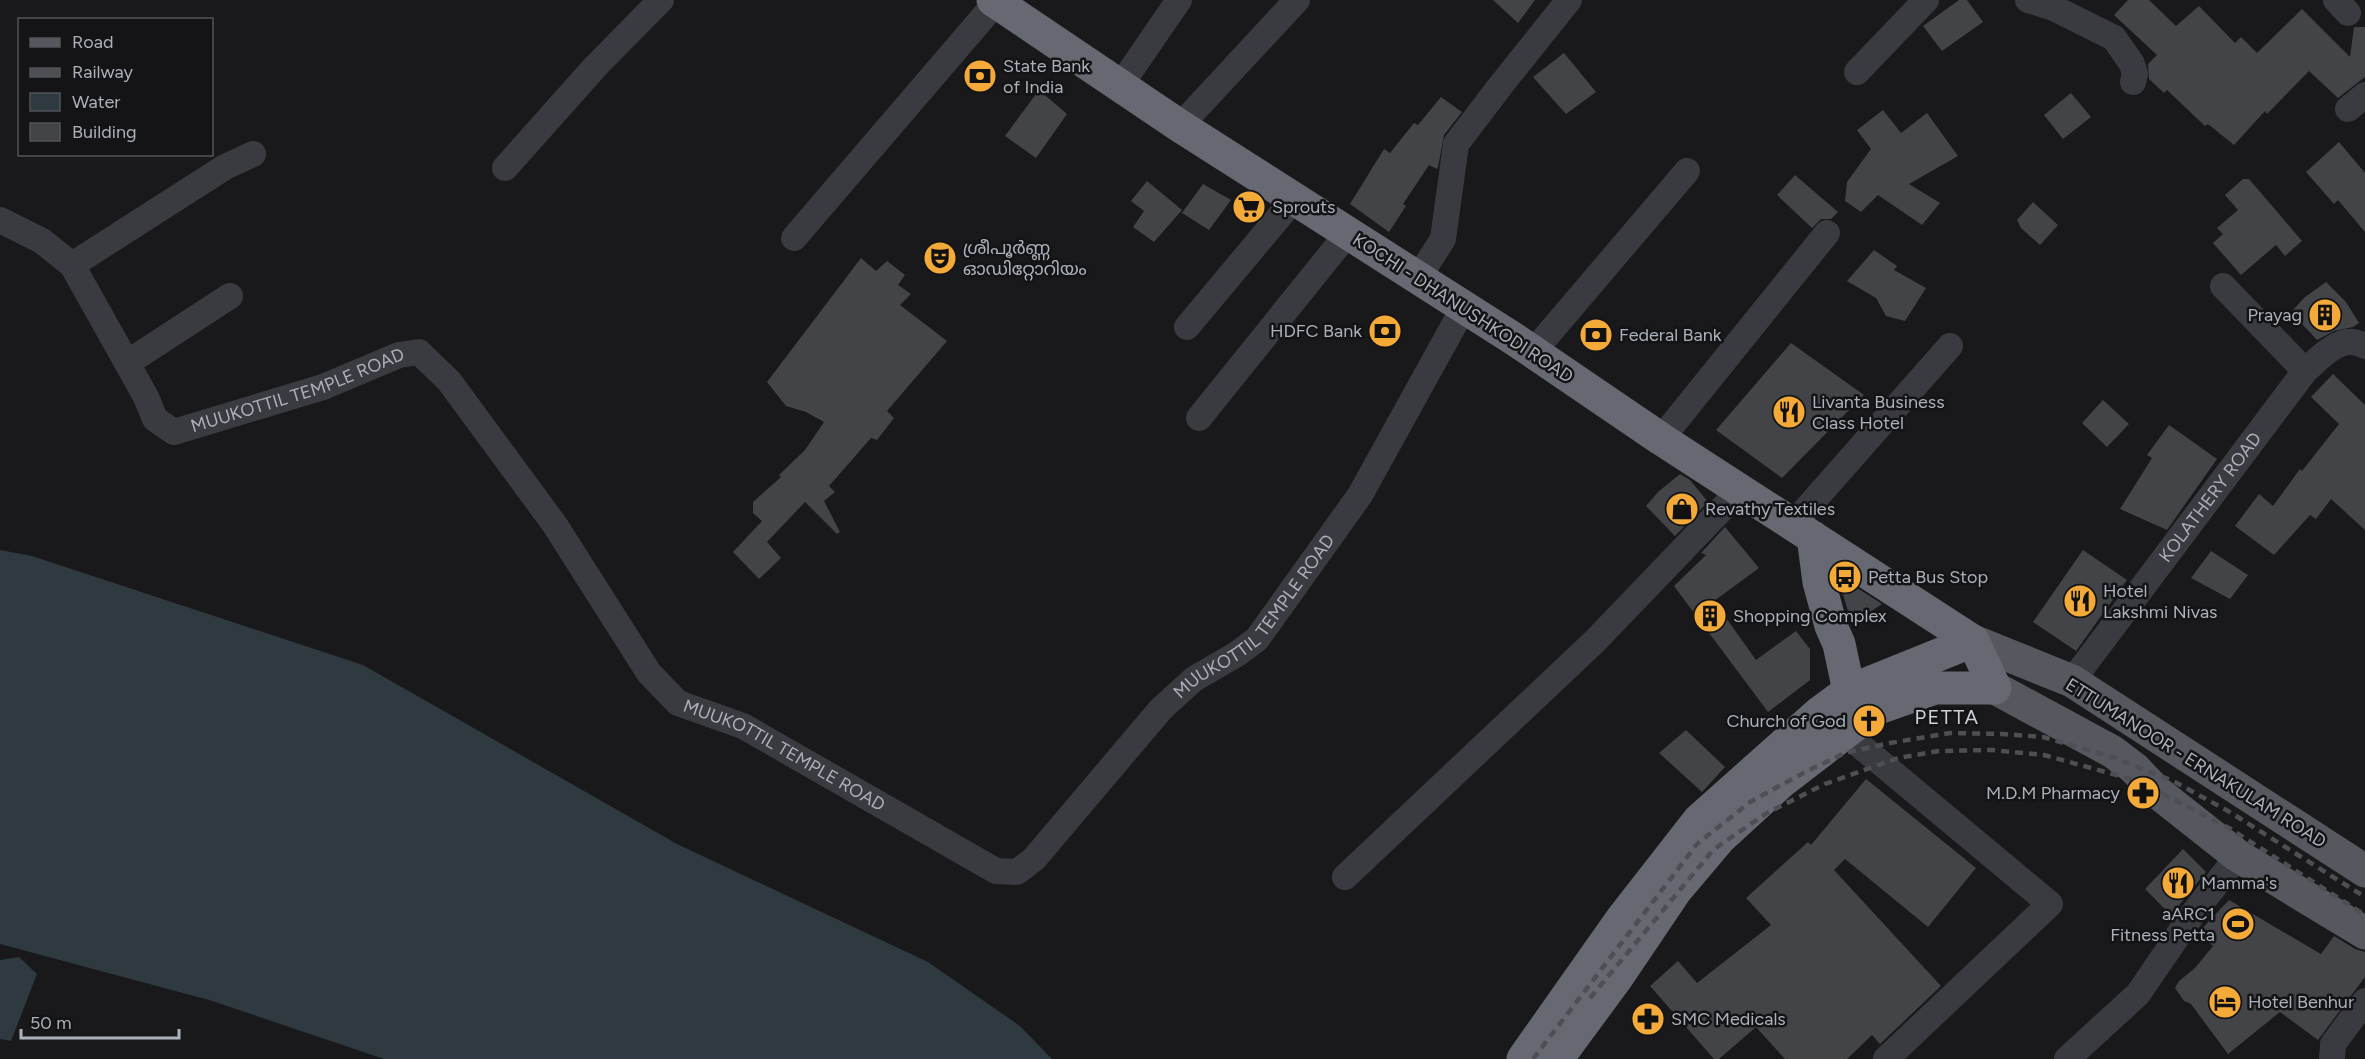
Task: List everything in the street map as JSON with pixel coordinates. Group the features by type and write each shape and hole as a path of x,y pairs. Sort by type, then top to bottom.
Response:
{"highway":[{"name":"KOCHI - DHANUSHKODI ROAD","path":"996,1 1180,126 1533,352 1740,490 1807,541 1973,641"},
{"path":"1807,541 1831,626 1839,644 1853,713"},
{"path":"1523,1059 1621,920 1699,820 1819,713 1853,713 1876,709 1935,688 1995,688 1973,641 1853,713 1720,838 1676,890 1616,980 1557,1059"}],"main road":[{"name":"ETTUMANOOR - ERNAKULAM ROAD","path":"1973,641 2072,681 2365,871"},
{"path":"1995,688 2114,752 2134,768 2157,792 2238,856 2365,933"}],"street":[{"path":"505,168 595,67 661,0"},
{"path":"1120,86 1179,0"},
{"path":"1180,126 1297,0"},
{"path":"1418,278 1443,239 1456,144 1500,85 1569,0"},
{"path":"1857,72 1926,0"},
{"path":"2028,0 2054,8 2114,38 2132,64 2135,74 2133,82"},
{"path":"794,238 996,1"},
{"path":"72,265 225,167 254,154"},
{"path":"1533,352 1687,171"},
{"path":"1187,327 1294,199"},
{"name":"MUUKOTTIL TEMPLE ROAD","path":"0,220 42,241 72,265 146,397 155,419 174,432 323,387 399,356 419,352 449,381 555,525 649,674 678,703 743,726 996,871 1017,872 1034,859 1161,709 1194,679 1237,654 1257,639 1360,495 1464,307"},
{"path":"1199,418 1348,233"},
{"path":"1661,439 1827,233"},
{"path":"2223,286 2306,371"},
{"path":"127,363 231,296"},
{"name":"KOLATHERY ROAD","path":"2072,681 2306,371 2326,352 2341,343 2359,342 2365,346"},
{"path":"1807,541 1950,346"},
{"path":"1346,877 1595,641 1740,490"},
{"path":"1853,713 2050,904 1886,1059"},
{"path":"2067,1059 2138,994 2192,915 2238,856"},
{"path":"2332,1059 2333,1044 2365,1001"}],"water":[{"path":"0,550 32,556 363,665 677,844 928,962 1020,1026 1052,1059 384,1059 209,1000 0,944"},
{"path":"19,957 37,974 11,1041 0,1039 0,960"}],"building":[{"path":"1493,0 1535,0 1518,23"},
{"path":"1959,0 1967,0 1983,22 1942,51 1923,26"},
{"path":"2128,0 2149,0 2176,26 2199,6 2235,43 2241,37 2257,53 2302,9 2350,57 2354,27 2365,27 2365,77 2338,98 2309,71 2267,114 2265,111 2234,145 2208,124 2205,126 2167,90 2164,93 2149,79 2148,64 2157,55 2114,15"},
{"path":"1564,53 1596,92 1566,114 1533,77"},
{"path":"1039,90 1067,114 1036,158 1005,136"},
{"path":"2071,93 2091,117 2063,139 2044,115"},
{"path":"1441,97 1462,112 1444,135 1437,169 1429,165 1403,204 1406,206 1389,232 1350,204 1384,149 1390,153 1414,123 1418,125"},
{"path":"1883,110 1901,133 1927,113 1958,156 1909,184 1940,203 1922,225 1878,195 1861,212 1845,201 1847,182 1871,149 1857,130"},
{"path":"2339,142 2365,173 2365,232 2338,200 2334,204 2306,172"},
{"path":"1795,175 1838,212 1831,219 1821,219 1812,228 1777,195"},
{"path":"2243,179 2249,179 2302,241 2285,256 2276,245 2241,275 2213,243 2223,234 2217,228 2238,210 2225,195"},
{"path":"1147,181 1182,210 1154,242 1133,227 1144,211 1131,201"},
{"path":"1203,184 1231,200 1209,230 1182,213"},
{"path":"2033,202 2058,225 2040,245 2021,228 2017,220"},
{"path":"1874,250 1897,266 1894,270 1926,288 1905,321 1886,316 1876,298 1847,281"},
{"path":"861,258 876,271 887,261 905,275 898,285 911,294 900,305 947,341 887,411 894,418 877,440 871,438 829,486 835,492 824,501 840,532 837,534 805,502 767,542 781,558 759,579 733,552 762,521 753,513 753,502 781,477 779,475 805,450 824,422 806,412 786,406 767,382"},
{"name":"Prayag","path":"2326,282 2346,302 2359,323 2353,327 2334,331 2317,340 2291,312 2305,297"},
{"name":"Livanta Business Class Hotel","path":"1791,343 1864,395 1782,478 1716,430"},
{"path":"2333,374 2365,405 2365,530 2331,499 2316,519 2310,515 2274,555 2235,526 2259,494 2273,506 2300,469 2302,471 2339,424 2311,397"},
{"path":"2103,400 2129,424 2107,447 2082,423"},
{"path":"2169,425 2217,459 2167,530 2120,509 2152,458 2147,455"},
{"name":"Revathy Textiles","path":"1680,474 1690,480 1708,502 1675,536 1646,506 1658,492"},
{"name":"Shopping Complex","path":"1725,527 1759,568 1714,601 1756,660 1796,631 1810,649 1810,680 1768,712 1674,586 1706,555 1701,553"},
{"name":"Hotel Lakshmi Nivas","path":"2083,550 2127,580 2076,651 2033,622"},
{"path":"2211,551 2248,575 2230,599 2191,578"},
{"path":"1837,575 1882,604 1852,624"},
{"path":"1686,730 1725,767 1702,792 1659,753"},
{"path":"1866,779 1976,868 1928,927 1845,859 1834,870 1941,986 1880,1044 1872,1035 1847,1059 1785,1059 1756,1027 1719,1059 1714,1059 1650,986 1678,961 1697,983 1771,925 1746,898 1808,842 1811,845"},
{"name":"Mamma's","path":"2183,849 2206,872 2171,915 2145,889"},
{"path":"2229,900 2321,954 2334,936 2355,949 2365,952 2365,977 2318,1040 2280,1012 2228,1054 2191,1004 2184,1001 2175,988 2213,946 2198,933"}],"railway":[{"path":"1533,1059 1697,844 1750,802 1807,771 1845,753 1890,743 1950,733 2003,734 2043,737 2112,757 2173,781 2228,811 2365,897"},
{"path":"1590,998 1714,849 1767,813 1825,784 1898,758 1939,751 1992,750 2044,755 2138,781 2229,828 2365,915"}],"place":[{"name":"State Bank of India","path":"980,76"},
{"name":"Sprouts","path":"1249,207"},
{"name":"ശ്രീപൂർണ്ണ ഓഡിറ്റോറിയം","path":"940,258"},
{"name":"Prayag","path":"2325,315"},
{"name":"HDFC Bank","path":"1385,331"},
{"name":"Federal Bank","path":"1596,335"},
{"name":"Livanta Business Class Hotel","path":"1789,412"},
{"name":"Revathy Textiles","path":"1682,509"},
{"name":"Petta Bus Stop","path":"1845,577"},
{"name":"Hotel Lakshmi Nivas","path":"2080,601"},
{"name":"Shopping Complex","path":"1710,616"},
{"name":"Church of God","path":"1869,721"},
{"name":"M.D.M Pharmacy","path":"2143,793"},
{"name":"Mamma's","path":"2178,883"},
{"name":"aARC1 Fitness Petta","path":"2238,924"},
{"name":"Hotel Benhur","path":"2225,1002"},
{"name":"SMC Medicals","path":"1648,1019"}],"district":[{"name":"PETTA","path":"1947,717"}]}
